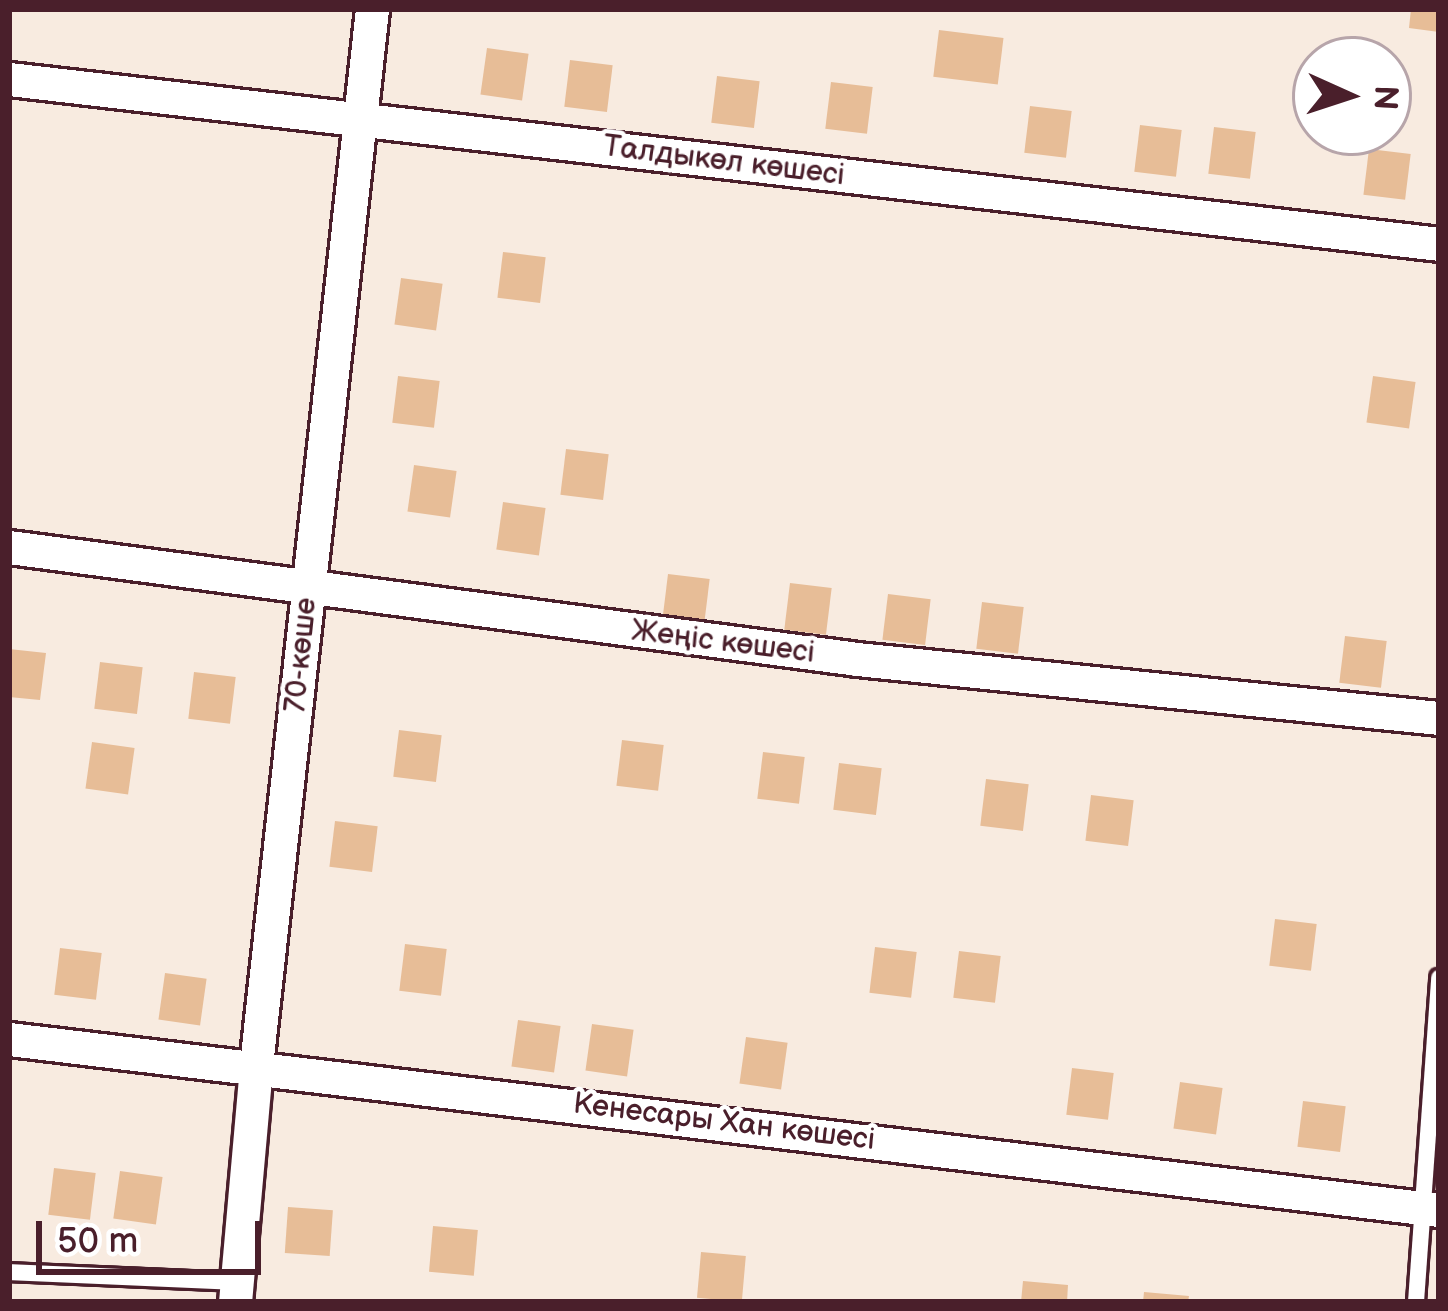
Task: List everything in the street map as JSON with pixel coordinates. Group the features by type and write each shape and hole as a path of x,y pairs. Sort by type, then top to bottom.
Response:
{"street":[{"name":"70-көше","path":"236,1292 256,1065 372,9"},
{"name":"Талдыкөл көшесі","path":"9,79 1439,244"},
{"name":"Жеңіс көшесі","path":"9,547 857,659 1439,718"},
{"name":"Кенесары Хан көшесі","path":"9,1039 1431,1209"}],"lane":[{"path":"1416,1302 1431,1209 1439,978"},
{"path":"9,1272 236,1292"}],"building":[{"path":"1411,9 1439,9 1439,32 1409,28"},
{"path":"939,30 1004,38 998,85 933,77"},
{"path":"487,48 529,54 522,100 480,95"},
{"path":"570,60 613,65 607,112 564,107"},
{"path":"717,76 760,81 754,128 711,123"},
{"path":"831,82 873,87 867,134 825,129"},
{"path":"1030,106 1072,111 1066,158 1024,153"},
{"path":"1140,125 1182,130 1176,177 1134,172"},
{"path":"1214,127 1256,132 1250,179 1208,174"},
{"path":"1368,156 1410,156 1405,200 1363,195"},
{"path":"503,252 546,257 540,303 497,298"},
{"path":"401,278 443,284 436,330 394,325"},
{"path":"398,376 440,381 434,428 392,423"},
{"path":"1373,376 1416,382 1409,429 1366,423"},
{"path":"566,449 609,454 603,500 560,495"},
{"path":"414,465 457,471 450,518 407,512"},
{"path":"503,502 546,508 539,556 496,550"},
{"path":"668,574 710,579 704,625 662,620"},
{"path":"790,583 832,588 826,635 784,630"},
{"path":"888,594 931,599 925,645 882,640"},
{"path":"982,602 1024,607 1018,654 976,649"},
{"path":"1345,636 1387,641 1381,688 1339,683"},
{"path":"9,649 46,653 40,700 9,697"},
{"path":"100,662 143,667 137,714 94,709"},
{"path":"194,672 236,677 230,724 188,719"},
{"path":"399,730 442,735 436,782 393,777"},
{"path":"622,740 664,745 658,791 616,786"},
{"path":"92,742 135,748 128,795 85,789"},
{"path":"763,752 805,757 799,804 757,799"},
{"path":"839,763 882,768 876,815 833,810"},
{"path":"986,779 1029,784 1023,831 980,826"},
{"path":"1091,795 1134,800 1128,846 1085,841"},
{"path":"335,821 378,826 372,872 329,867"},
{"path":"1275,919 1317,924 1311,971 1269,966"},
{"path":"405,944 447,949 441,996 399,991"},
{"path":"875,947 917,952 911,998 869,993"},
{"path":"60,948 102,953 96,1000 54,995"},
{"path":"959,951 1001,956 995,1003 953,998"},
{"path":"165,973 207,979 200,1025 158,1020"},
{"path":"518,1020 561,1026 554,1073 511,1067"},
{"path":"592,1024 634,1030 627,1076 585,1071"},
{"path":"746,1037 788,1043 781,1089 739,1084"},
{"path":"1072,1068 1114,1073 1108,1120 1066,1115"},
{"path":"1180,1082 1223,1088 1216,1135 1173,1129"},
{"path":"1303,1101 1346,1106 1340,1152 1297,1147"},
{"path":"54,1168 96,1173 90,1220 48,1215"},
{"path":"120,1171 163,1177 156,1225 113,1219"},
{"path":"288,1207 333,1210 330,1256 285,1253"},
{"path":"433,1226 478,1230 474,1276 429,1272"},
{"path":"701,1252 746,1256 742,1302 697,1298"},
{"path":"1023,1281 1068,1285 1067,1302 1021,1302"},
{"path":"1144,1292 1189,1296 1188,1302 1143,1302"}]}
